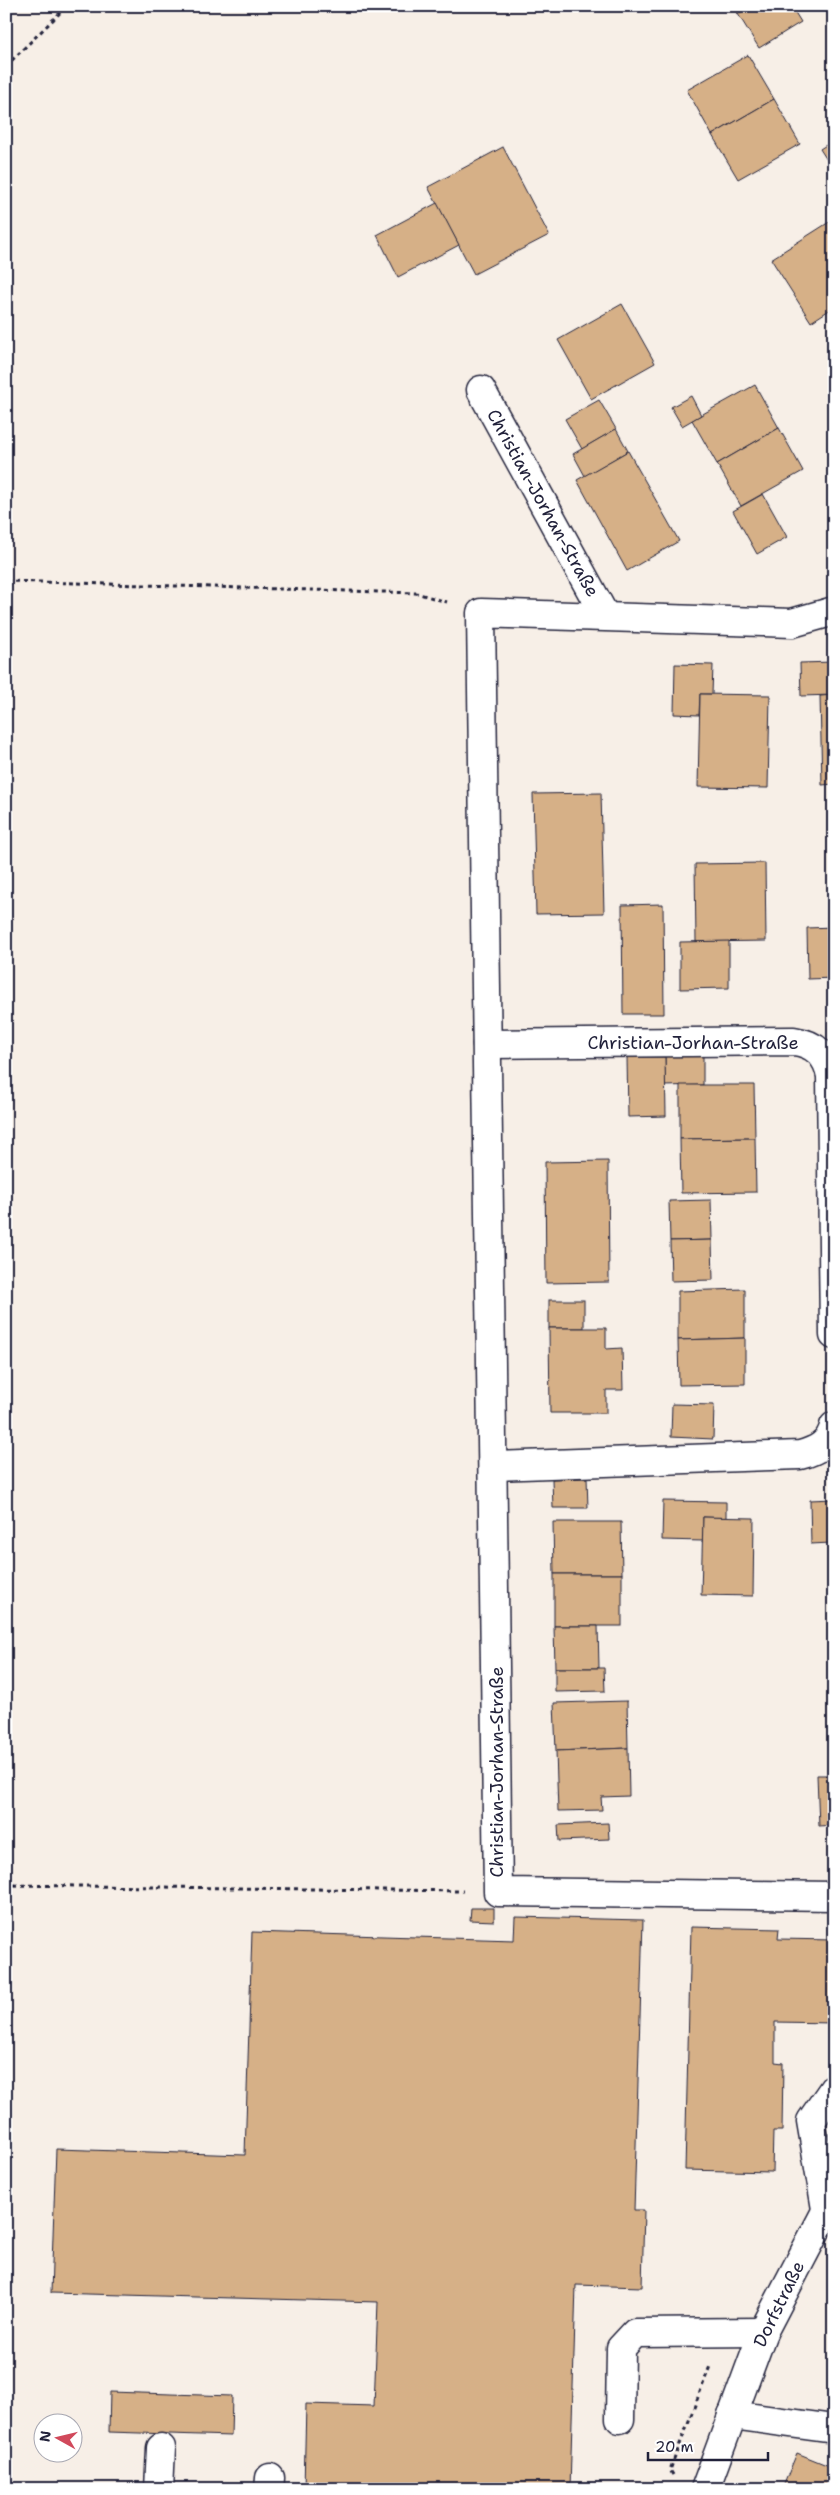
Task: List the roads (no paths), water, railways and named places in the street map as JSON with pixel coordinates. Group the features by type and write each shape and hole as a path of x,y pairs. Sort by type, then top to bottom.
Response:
{"street":[{"name":"Christian-Jorhan-Straße","path":"480,390 605,616"},
{"name":"Christian-Jorhan-Straße","path":"834,611 792,623 481,613 486,1044 495,1466 498,1892 834,1896"},
{"name":"Christian-Jorhan-Straße","path":"486,1044 794,1041 805,1042 815,1047 824,1055 829,1065 830,1076 834,1335"},
{"path":"495,1466 800,1455 821,1448 828,1440 834,1426"},
{"path":"830,2203 811,2121 834,2088"},
{"name":"Dorfstraße","path":"705,2489 763,2332 830,2203"},
{"path":"620,2419 621,2348 635,2333 763,2332"},
{"path":"732,2415 834,2429"},
{"path":"159,2489 161,2448"}]}
